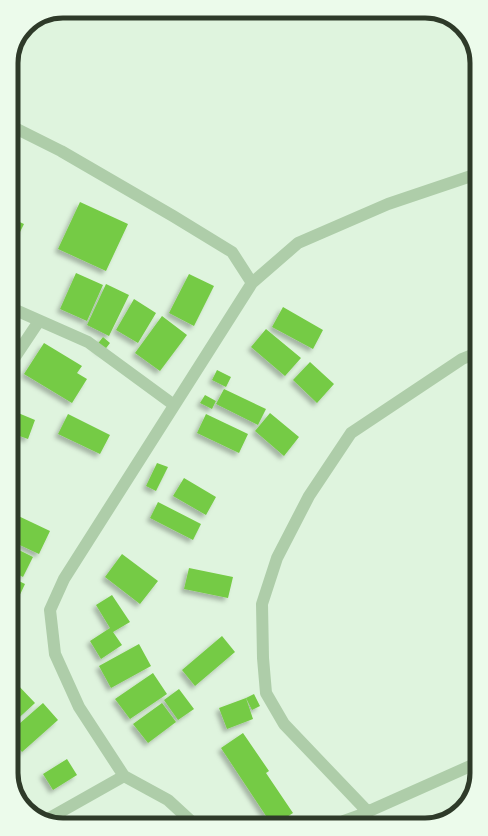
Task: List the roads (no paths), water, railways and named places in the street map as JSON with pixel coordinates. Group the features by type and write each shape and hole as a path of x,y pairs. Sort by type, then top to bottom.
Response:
{"street":[{"path":"18,130 61,151 174,216 232,252 252,283"},
{"path":"188,818 168,800 124,776 79,707 54,654 50,610 64,579 252,283 298,243 388,204 470,176"},
{"path":"18,311 88,342 174,405"},
{"path":"18,352 39,321"},
{"path":"368,812 284,724 266,693 263,658 262,604 277,558 309,496 352,433 462,359 470,356"},
{"path":"352,818 470,766"},
{"path":"52,817 124,776"}]}
